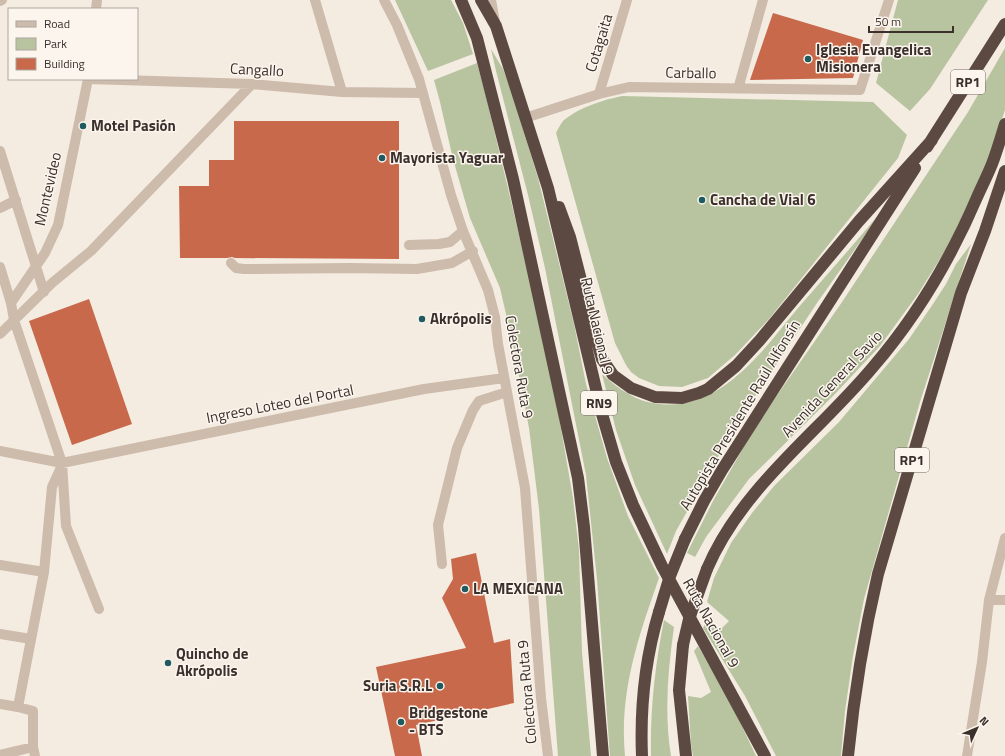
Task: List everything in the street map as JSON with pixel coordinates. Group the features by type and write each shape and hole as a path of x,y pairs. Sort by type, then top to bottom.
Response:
{"highway":[{"name":"RN9","path":"461,0 477,38 513,179 578,478 584,527 603,756"},
{"name":"Ruta Nacional 9","path":"489,1 548,188 602,414 616,462 633,505 662,566 765,756"},
{"name":"RP1","path":"932,140 1005,24"},
{"name":"Avenida General Savio","path":"686,756 679,690 683,645 689,619 707,569 718,545 727,530 768,477 873,368 909,321 944,265 963,228 992,165 1005,124"},
{"path":"548,188 562,211 570,236 602,359 614,375 631,388 655,397 682,398 708,389 726,376 741,361 859,221 932,140"},
{"name":"Autopista Presidente Raúl Alfonsín","path":"642,756 641,738 644,686 650,648 670,576 685,539 704,501 722,470 932,140"},
{"name":"RP1","path":"848,756 857,677 868,616 878,574 961,293 985,231 1005,171"}],"street":[{"path":"315,0 342,92"},
{"name":"Colectora Ruta 9","path":"384,0 398,25 416,68 451,196 463,231 488,290 496,317 498,344 524,488 548,756"},
{"name":"Cotagaita","path":"599,94 627,0"},
{"path":"738,89 763,0"},
{"name":"Carballo","path":"526,118 599,94 618,89 637,87 860,90 889,0"},
{"name":"Montevideo","path":"12,303 45,253 58,225 88,80"},
{"name":"Cangallo","path":"121,80 252,84 342,92 423,93"},
{"path":"0,334 90,251 252,84"},
{"path":"0,151 9,184 16,200 44,292"},
{"path":"0,208 16,200"},
{"path":"409,245 450,242 463,231"},
{"path":"231,262 236,268 244,269 350,268 417,270 452,263 472,251"},
{"path":"0,267 12,303 14,320 62,464 66,526 100,609"},
{"name":"Ingreso Loteo del Portal","path":"62,464 424,389 504,378"},
{"path":"442,564 438,525 457,448 473,410 479,401 507,392"},
{"path":"0,451 62,464"},
{"path":"18,707 44,572 52,487 62,464"},
{"path":"967,756 982,662 989,600 1005,538"},
{"path":"0,566 44,572"},
{"path":"989,600 1005,600"},
{"path":"0,634 31,639"},
{"path":"0,704 33,711 34,752 0,754"}],"green space":[{"path":"395,0 451,0 463,23 473,54 428,71"},
{"path":"898,0 988,0 930,89 910,111 876,83"},
{"path":"1005,48 1005,110 986,166 948,246 918,294 880,346 834,395 749,479 706,537 695,557 687,553 713,501 746,443 968,112"},
{"path":"491,49 503,69 511,90 538,178 574,324 586,384 607,458 628,516 659,578 637,644 632,666 625,710 625,756 610,756 597,579 586,475 545,268"},
{"path":"477,63 550,365 573,498 579,550 582,652 591,756 558,756 539,509 529,428 512,340 500,288 470,218 453,159 434,80"},
{"path":"622,96 873,102 907,135 898,158 769,319 735,355 708,378 682,387 659,386 639,378 631,372 626,365 615,343 556,133 564,120 577,111 600,102"},
{"path":"882,211 817,303 739,420 676,531 667,554 635,485 616,430 602,374 618,388 632,396 644,401 660,404 682,404 703,398 722,388 739,374 771,341"},
{"path":"971,244 920,402 864,599 853,656 845,711 841,756 776,756 745,696 703,628 706,622 720,630 729,621 707,602 714,578 731,543 752,513 775,485 839,422 909,339 946,284 956,264"},
{"path":"664,620 674,627 670,659 667,708 671,756 651,756 651,722 654,688"},
{"path":"698,646 731,703 756,756 693,756 688,696 701,698 711,692 694,651"}],"building":[{"name":"Iglesia Evangelica Misionera","path":"773,13 863,40 853,78 750,80"},
{"path":"234,121 399,121 399,259 232,257 180,258 179,186 209,186 209,160 234,160"},
{"path":"89,299 132,424 72,445 29,321"},
{"path":"476,553 494,643 510,639 514,703 416,725 422,756 395,756 376,667 466,648 442,598 453,579 451,559"}],"place":[{"name":"Iglesia Evangelica Misionera","path":"808,59"},
{"name":"Motel Pasión","path":"83,126"},
{"name":"Mayorista Yaguar","path":"382,158"},
{"name":"Cancha de Vial 6","path":"702,200"},
{"name":"Akrópolis","path":"422,319"},
{"name":"LA MEXICANA","path":"465,589"},
{"name":"Quincho de Akrópolis","path":"168,663"},
{"name":"Suria S.R.L","path":"440,686"},
{"name":"Bridgestone - BTS","path":"401,722"}]}
